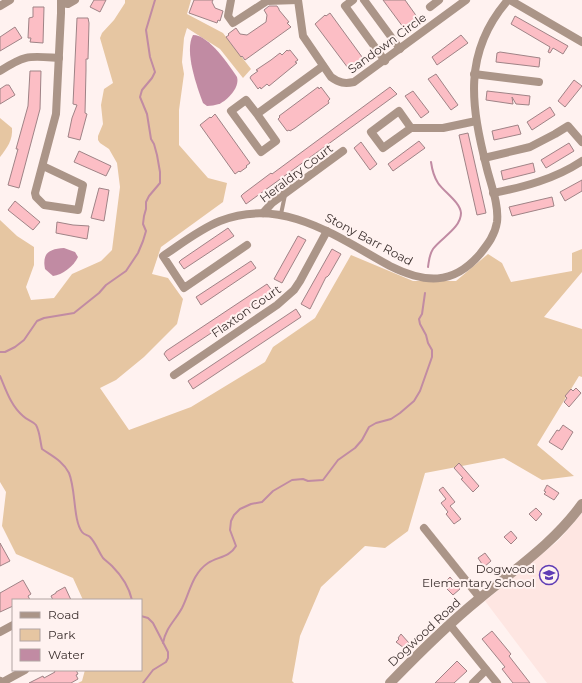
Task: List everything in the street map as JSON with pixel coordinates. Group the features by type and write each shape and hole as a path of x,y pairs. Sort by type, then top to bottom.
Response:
{"street":[{"path":"0,6 10,0"},
{"path":"43,166 83,185 78,210 44,204 36,197 35,193 56,114 61,2 68,4 75,0"},
{"path":"231,0 228,9 228,16 233,23 267,1 298,0"},
{"name":"Sandown Circle","path":"298,0 302,36 323,66 337,81 348,84 354,82 385,61 466,0"},
{"path":"354,0 345,6 385,61"},
{"path":"364,0 400,49"},
{"path":"430,7 439,0"},
{"path":"509,0 582,42"},
{"name":"Stony Barr Road","path":"247,246 184,288 163,256 205,228 220,221 235,216 263,213 281,214 302,220 327,231 403,272 423,278 444,278 466,267 477,257 488,245 493,236 497,221 493,193 476,122 473,100 474,74 477,59 485,36 497,14 509,0"},
{"path":"0,71 15,61 29,56 59,58"},
{"path":"257,114 323,66"},
{"path":"474,74 539,82"},
{"path":"246,100 257,114 276,141 261,152 231,111 246,100"},
{"path":"411,128 399,111 371,132 383,148 411,128 443,128 476,122"},
{"path":"484,158 530,147 568,126 582,142"},
{"name":"Heraldry Court","path":"263,213 272,202 343,151"},
{"path":"493,193 537,182 557,175 582,160"},
{"name":"Flaxton Court","path":"174,374 286,298 300,281 327,231"},
{"name":"Dogwood Road","path":"390,683 480,598 550,542 582,504"},
{"path":"424,528 480,598"},
{"path":"450,625 497,683"},
{"path":"0,632 12,626"},
{"path":"474,683 486,670"},
{"path":"0,681 1,683 23,671"}],"lane":[{"path":"281,214 286,192"}],"shaded area":[{"name":"Dogwood Elementary School","path":"582,513 582,683 547,683 485,601 559,540"}],"green space":[{"path":"125,0 191,0 187,14 223,33 251,69 243,78 220,49 187,28 184,38 182,62 184,74 179,110 179,145 208,178 227,183 223,202 161,247 152,274 168,278 183,299 177,324 144,357 116,380 100,388 129,430 191,407 265,362 273,347 315,318 351,255 413,281 456,281 488,254 502,263 511,282 572,271 572,253 582,249 582,272 544,317 582,329 582,377 579,376 537,445 574,476 542,480 504,458 425,473 408,531 385,548 365,546 321,587 300,636 292,681 294,683 78,683 82,681 85,671 142,671 142,599 83,599 73,578 16,554 2,526 6,492 0,482 0,220 17,236 34,247 34,265 26,287 31,300 54,298 72,274 101,261 112,250 120,187 117,163 109,149 98,140 103,124 101,105 104,89 113,83 100,38 102,33 114,20 125,3"},
{"path":"0,118 12,128 12,136 9,144 0,157"}],"water":[{"path":"193,35 199,36 212,45 224,58 237,77 237,85 235,89 226,100 219,104 207,106 203,103 192,69 190,50"},
{"path":"64,248 75,252 78,257 74,264 67,270 53,276 45,269 44,264 46,256 54,249"}],"building":[{"path":"94,0 106,0 100,12 90,7"},
{"path":"194,0 213,0 212,2 215,8 223,11 220,21 218,20 217,23 189,13"},
{"path":"383,0 405,0 420,21 416,23 417,25 406,31"},
{"path":"269,6 277,6 291,27 245,60 226,37 236,28 240,34 247,35 266,22 267,15 264,10"},
{"path":"33,7 44,7 43,43 30,42 31,38 28,38 29,18 33,17"},
{"path":"330,13 365,61 356,70 355,69 351,72 315,24 325,15 326,16"},
{"path":"515,16 568,46 563,54 553,48 550,53 548,52 550,47 511,24"},
{"path":"77,18 88,18 89,23 88,59 86,59 85,113 87,114 80,140 68,137 72,118 77,105 73,104"},
{"path":"15,27 22,38 0,51 0,37"},
{"path":"461,35 468,43 437,65 432,57"},
{"path":"287,50 290,50 298,60 295,62 297,63 269,86 267,84 261,89 260,87 258,89 250,78 251,76 258,71 256,70 280,53 282,55"},
{"path":"500,52 540,58 539,67 496,62 497,53"},
{"path":"30,71 41,71 40,109 19,188 8,185 28,106"},
{"path":"436,74 458,105 451,110 428,79"},
{"path":"574,80 582,86 565,107 558,101"},
{"path":"6,85 9,85 15,95 0,104 0,89"},
{"path":"318,87 319,89 321,87 330,99 328,101 329,103 295,128 287,131 278,119 280,117 279,116"},
{"path":"390,87 397,94 246,204 241,196 243,194"},
{"path":"413,91 429,112 421,118 405,96"},
{"path":"487,91 530,96 529,105 516,104 512,97 513,104 486,100"},
{"path":"550,107 555,115 532,130 527,122"},
{"path":"215,114 250,163 246,166 247,167 235,174 200,125"},
{"path":"518,125 521,134 494,140 492,131"},
{"path":"468,133 486,213 477,215 459,135"},
{"path":"419,141 425,148 393,171 388,164"},
{"path":"361,142 377,164 370,170 354,148"},
{"path":"569,143 574,151 546,168 541,160"},
{"path":"79,151 111,166 106,176 74,162"},
{"path":"533,163 535,172 503,180 501,171"},
{"path":"582,180 582,191 565,201 560,192"},
{"path":"99,188 109,190 104,221 91,218"},
{"path":"552,197 554,206 512,216 509,207"},
{"path":"15,201 40,222 33,230 8,210"},
{"path":"57,222 89,226 87,239 56,233"},
{"path":"228,228 234,236 184,269 179,262 181,260"},
{"path":"298,236 306,240 282,283 274,279"},
{"path":"332,249 341,254 329,275 326,277 310,309 301,304"},
{"path":"251,261 256,268 201,305 196,297"},
{"path":"267,284 273,292 169,361 164,354 166,351"},
{"path":"296,309 301,317 193,389 188,381"},
{"path":"576,388 581,393 569,407 564,402 567,398 565,396 571,389 573,391"},
{"path":"563,425 573,432 562,450 549,442 557,430 559,431"},
{"path":"459,463 479,486 473,492 461,479 463,478 454,468"},
{"path":"547,485 559,493 554,500 544,494 546,492 544,491"},
{"path":"443,487 455,502 450,506 461,519 454,524 446,514 448,512 441,503 446,499 439,490"},
{"path":"536,508 542,514 536,521 529,514"},
{"path":"511,531 517,538 511,544 504,537"},
{"path":"0,543 10,561 0,566"},
{"path":"485,553 491,561 484,567 478,558"},
{"path":"450,577 460,589 453,595 447,589 450,587 445,582"},
{"path":"23,580 31,594 28,596 30,599 12,599 12,606 0,612 0,593"},
{"path":"65,587 71,599 52,599 51,596"},
{"path":"492,631 511,654 509,656 530,683 513,683 502,669 505,667 482,639"},
{"path":"401,634 409,643 404,648 396,642"},
{"path":"457,661 467,671 454,683 435,683"},
{"path":"76,671 78,674 76,675 78,679 71,683 29,683 43,676 44,678 55,672"}],"waterway":[{"path":"0,352 5,352 24,340 37,321 44,318 74,313 99,293 106,285 126,271 138,253 146,231 143,224 146,202 160,183 157,155 151,139 147,114 140,97 142,90 155,72 150,57 146,30 155,0"},
{"path":"428,267 433,249 458,223 461,213 458,205 437,181 433,173 431,162"},
{"path":"163,643 164,637 182,608 198,572 208,563 227,555 236,546 230,530 231,521 240,509 251,504 262,502 273,491 292,480 323,480 338,460 355,448 362,440 369,427 376,423 391,419 414,401 420,391 432,357 432,350 419,319 422,314 425,293"},
{"path":"0,376 15,408 36,425 42,449 67,469 73,488 79,527 83,533 92,539 103,558 121,577 129,590 132,599"},
{"path":"142,616 148,618 153,623 168,652 166,662 153,670 143,683"}],"place":[{"name":"Dogwood Elementary School","path":"549,575"}]}
